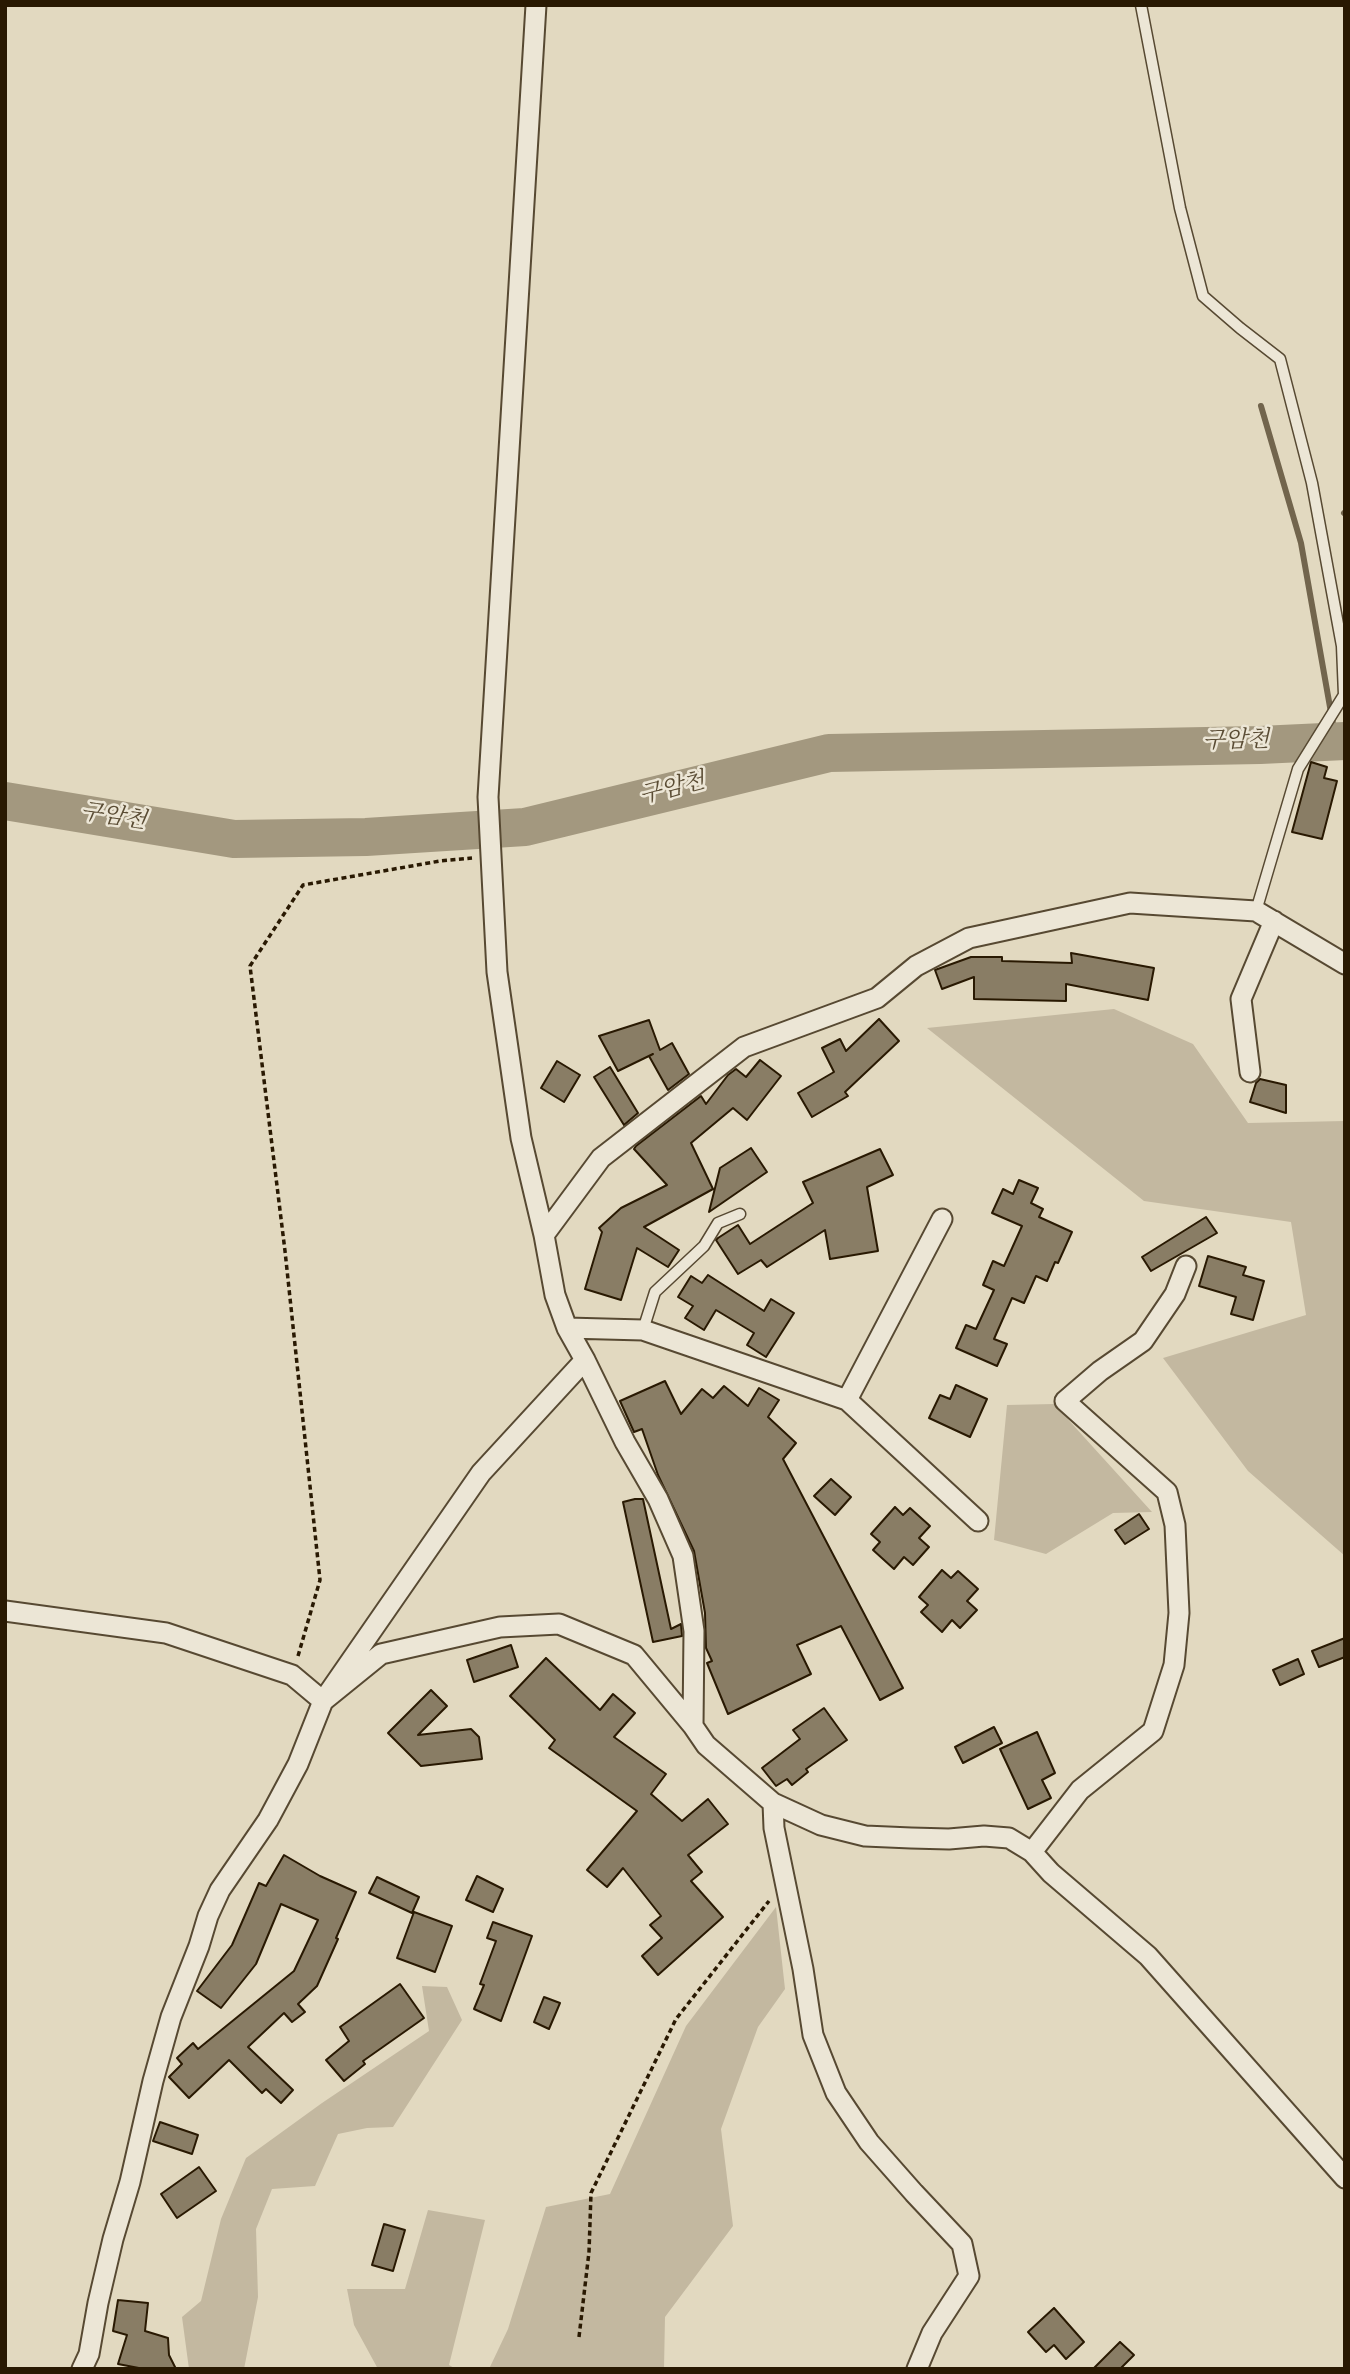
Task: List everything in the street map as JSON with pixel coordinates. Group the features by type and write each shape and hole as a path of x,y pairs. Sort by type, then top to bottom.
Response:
{"street":[{"path":"536,5 488,797 498,984 521,1138 555,1295 566,1328 658,1499 683,1556 694,1631 693,1726"},
{"path":"544,1235 601,1158 744,1048 877,998 916,966 969,938 1130,903 1265,916 1345,964"},
{"path":"1250,1072 1241,999 1265,916"},
{"path":"847,1401 942,1219"},
{"path":"1032,1852 1080,1790 1153,1731 1174,1665 1179,1613 1175,1525 1167,1492 1065,1401 1100,1371 1143,1341 1175,1294 1185,1266"},
{"path":"566,1328 643,1330 847,1401 978,1521"},
{"path":"82,2369 89,2354 97,2303 171,2017 216,1899 268,1820 298,1764 323,1701 481,1473 585,1360"},
{"path":"5,1611 166,1633 292,1675 323,1701"},
{"path":"323,1701 381,1654 500,1626 559,1624 634,1655 706,1745 773,1803 821,1825 865,1836 911,1839 984,1836 1009,1838 1032,1852 1051,1873 1148,1956 1345,2178"},
{"path":"773,1803 775,1828 813,2035 836,2093 869,2142 962,2244 969,2276 932,2333 917,2369"}],"lane":[{"path":"1141,5 1180,208 1203,296 1280,359 1312,483 1342,646 1344,695 1298,769 1265,916"},
{"path":"643,1330 655,1292 704,1246 718,1223 740,1214"}],"path":[{"path":"292,1675 320,1580 285,1251 250,966 303,885 440,861 491,857"},
{"path":"579,2337 589,2252 591,2193 676,2020 739,1942 785,1879"}],"shaded area":[{"path":"1114,1009 1193,1044 1248,1123 1345,1121 1345,1556 1248,1471 1163,1358 1306,1315 1291,1222 1144,1201 927,1028"},
{"path":"1054,1404 1152,1512 1113,1513 1046,1554 994,1540 1007,1405"},
{"path":"776,1907 785,1989 758,2027 721,2129 733,2226 665,2317 664,2369 489,2369 508,2329 546,2207 610,2194 686,2026"},
{"path":"422,1986 447,1987 462,2020 393,2127 367,2128 338,2134 315,2186 272,2189 256,2229 258,2297 244,2369 189,2369 182,2317 201,2301 221,2219 246,2158 429,2031"},
{"path":"428,2210 485,2220 449,2365 456,2369 378,2369 354,2325 347,2289 405,2289"}],"building":[{"path":"1311,762 1327,767 1324,778 1337,781 1322,839 1292,832"},
{"path":"1071,953 1154,968 1148,1000 1066,984 1066,1001 974,999 974,977 942,989 935,970 971,957 1002,957 1002,961 1072,963"},
{"path":"879,1019 899,1041 845,1092 848,1096 812,1117 798,1093 834,1072 822,1048 840,1039 846,1051"},
{"path":"649,1020 660,1050 672,1043 689,1074 668,1090 649,1056 653,1054 618,1071 599,1036"},
{"path":"760,1060 781,1076 747,1120 733,1108 691,1143 713,1189 644,1227 679,1250 668,1267 637,1248 621,1300 585,1289 602,1232 599,1228 621,1208 667,1185 634,1149 636,1146 701,1096 706,1104 728,1075 736,1069 746,1077"},
{"path":"557,1061 580,1075 564,1102 541,1088"},
{"path":"610,1067 638,1113 624,1125 594,1077"},
{"path":"1260,1079 1286,1085 1286,1113 1250,1102"},
{"path":"751,1148 767,1172 709,1212 720,1168"},
{"path":"880,1149 893,1175 867,1187 878,1251 830,1259 825,1230 767,1267 761,1260 738,1274 716,1240 718,1238 738,1225 750,1244 813,1203 803,1182"},
{"path":"1019,1180 1038,1188 1031,1203 1043,1209 1039,1217 1072,1232 1047,1281 1036,1276 1024,1303 1012,1298 994,1339 1007,1344 997,1366 956,1348 966,1325 976,1329 994,1290 983,1285 993,1261 1004,1266 1022,1226 992,1213 1003,1189 1013,1194"},
{"path":"1206,1217 1217,1233 1151,1271 1142,1257"},
{"path":"1208,1256 1246,1267 1243,1275 1264,1281 1253,1320 1231,1314 1236,1297 1199,1286"},
{"path":"708,1275 764,1311 771,1299 794,1313 766,1357 747,1345 754,1333 716,1310 704,1330 685,1318 693,1306 678,1297 691,1276 702,1283"},
{"path":"665,1381 681,1414 702,1389 713,1398 724,1386 748,1406 759,1388 779,1400 768,1417 796,1443 783,1459 903,1688 880,1700 841,1626 797,1645 811,1674 728,1714 707,1663 712,1661 706,1648 705,1613 694,1551 658,1475 642,1429 634,1432 620,1401"},
{"path":"956,1385 987,1399 970,1437 929,1418 940,1395 950,1399"},
{"path":"831,1479 851,1497 835,1515 814,1496"},
{"path":"643,1499 671,1629 681,1624 682,1636 653,1642 623,1502"},
{"path":"895,1507 903,1515 910,1508 930,1526 919,1538 929,1547 913,1565 904,1557 894,1569 873,1550 880,1542 871,1534"},
{"path":"1139,1514 1149,1529 1125,1544 1115,1530"},
{"path":"942,1570 951,1578 958,1571 978,1589 967,1601 977,1610 960,1628 952,1620 942,1632 921,1612 928,1605 919,1597"},
{"path":"1345,1638 1345,1657 1319,1667 1312,1651"},
{"path":"511,1645 518,1667 474,1682 467,1660"},
{"path":"546,1658 600,1710 613,1694 635,1713 614,1737 666,1774 651,1794 682,1821 708,1799 728,1824 688,1855 702,1872 691,1881 723,1917 658,1975 642,1956 662,1938 650,1925 661,1916 623,1868 607,1887 587,1870 637,1811 549,1748 555,1740 510,1696"},
{"path":"1298,1659 1304,1674 1280,1685 1273,1670"},
{"path":"431,1690 447,1706 418,1735 471,1729 479,1737 482,1759 421,1766 388,1733"},
{"path":"824,1708 847,1740 806,1769 808,1772 792,1785 787,1779 776,1786 762,1768 800,1739 793,1730"},
{"path":"994,1727 1002,1743 963,1763 955,1747"},
{"path":"1037,1732 1055,1773 1042,1780 1051,1798 1028,1809 1000,1749"},
{"path":"284,1855 320,1876 356,1892 317,1986 298,2004 305,2012 292,2022 284,2013 248,2047 293,2090 281,2103 266,2089 262,2093 229,2060 189,2098 169,2077 182,2064 177,2058 193,2043 198,2049 294,1971 318,1920 281,1904 256,1964 221,2008 197,1991 232,1945 259,1883 266,1886"},
{"path":"477,1876 503,1889 493,1912 466,1900"},
{"path":"377,1877 419,1897 412,1913 369,1893"},
{"path":"414,1912 452,1926 435,1972 397,1958"},
{"path":"493,1922 532,1936 501,2021 474,2009 484,1985 480,1984 496,1941 487,1938"},
{"path":"400,1984 424,2018 363,2061 365,2064 344,2081 326,2060 349,2041 340,2027"},
{"path":"544,1997 560,2003 549,2029 534,2022"},
{"path":"160,2122 198,2135 192,2154 153,2141"},
{"path":"199,2167 216,2191 177,2218 161,2194"},
{"path":"384,2224 405,2230 393,2271 372,2265"},
{"path":"118,2300 148,2303 145,2331 168,2338 169,2355 176,2369 144,2369 118,2364 127,2335 113,2331"},
{"path":"1054,2308 1084,2342 1066,2359 1054,2345 1046,2352 1028,2332"},
{"path":"1120,2342 1134,2355 1120,2369 1093,2369"}],"waterway":[{"path":"1261,406 1301,543 1336,741"},
{"name":"구암천","path":"5,801 234,839 366,837 525,827 829,753 1345,741"}]}
